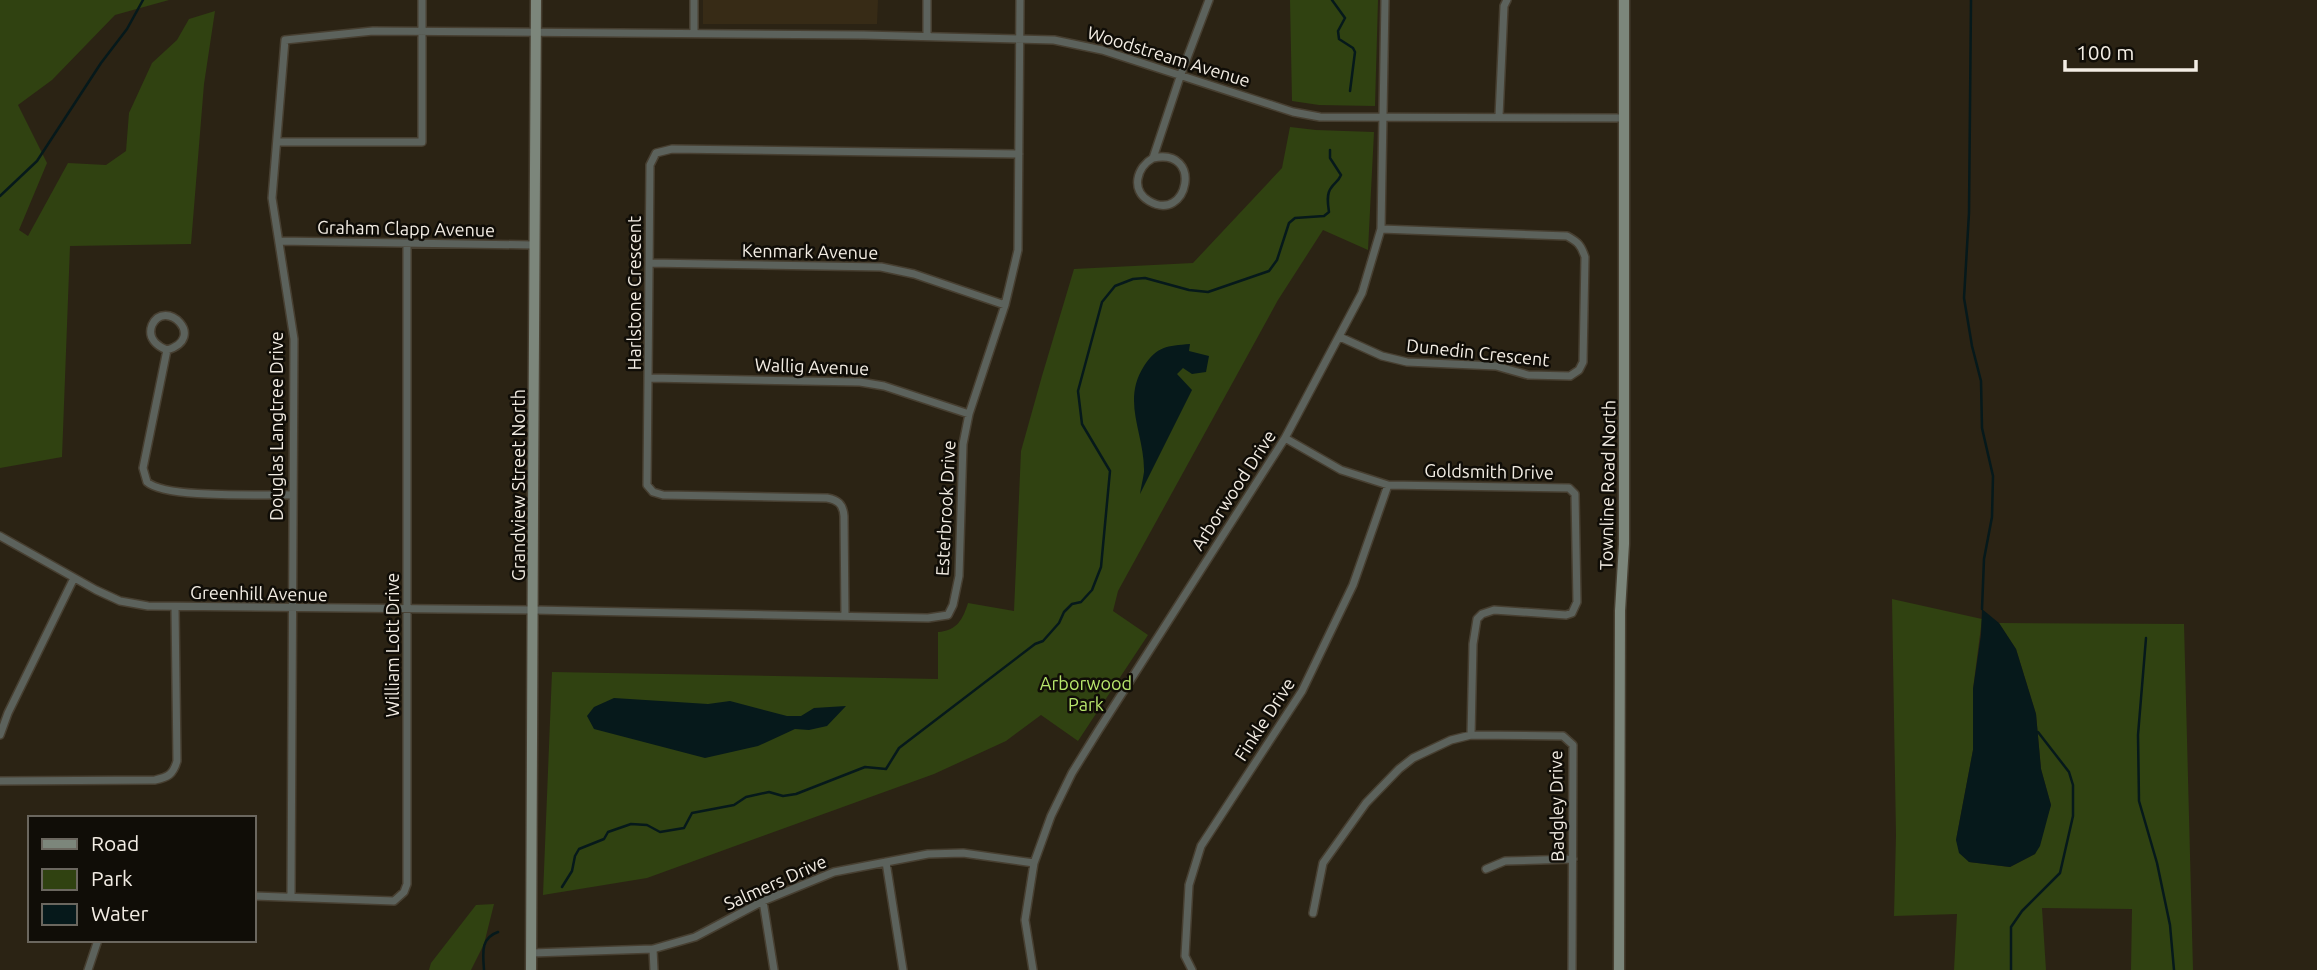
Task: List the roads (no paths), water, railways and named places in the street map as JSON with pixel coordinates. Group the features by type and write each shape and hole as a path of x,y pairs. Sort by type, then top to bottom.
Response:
{"street":[{"path":"277,142 422,142 422,0"},
{"name":"Grandview Street North","path":"531,970 536,0"},
{"path":"694,0 694,33"},
{"path":"927,0 927,36"},
{"name":"Esterbrook Drive","path":"534,610 928,618 948,615 959,576 963,444 969,414 1005,305 1018,250 1020,0"},
{"path":"1153,158 1167,157 1177,161 1185,175 1184,191 1172,202 1157,204 1144,197 1139,190 1138,174 1146,161 1153,158 1209,0"},
{"name":"Arborwood Drive","path":"1033,970 1025,920 1034,863 1051,816 1072,774 1161,630 1285,438 1362,293 1381,229 1385,0"},
{"path":"1499,116 1504,6 1507,0"},
{"name":"Townline Road North","path":"1619,970 1620,611 1624,544 1623,0"},
{"name":"Douglas Langtree Drive","path":"291,896 294,340 272,198 285,40 373,30 535,32"},
{"name":"Woodstream Avenue","path":"535,32 1054,40 1102,50 1293,112 1320,117 1624,118"},
{"name":"Harlstone Crescent","path":"845,616 845,516 844,507 839,502 827,498 663,495 650,489 647,471 650,164 656,153 663,150 1018,154"},
{"name":"Dunedin Crescent","path":"1340,337 1382,356 1408,362 1496,366 1528,375 1570,376 1579,370 1583,362 1585,257 1577,241 1567,236 1381,229"},
{"name":"Graham Clapp Avenue","path":"279,242 533,245"},
{"name":"William Lott Drive","path":"256,895 394,901 404,892 407,884 407,243"},
{"name":"Kenmark Avenue","path":"650,263 881,267 914,274 1005,305"},
{"path":"168,315 183,324 184,335 180,344 167,350 156,344 151,328 157,319 168,315"},
{"path":"167,350 143,468 147,482 159,489 182,492 293,495"},
{"name":"Wallig Avenue","path":"650,378 873,383 969,414"},
{"name":"Goldsmith Drive","path":"1285,438 1341,470 1388,485 1570,488 1575,494 1577,602 1572,613 1494,610 1477,619 1473,644 1471,735"},
{"name":"Finkle Drive","path":"1192,970 1185,956 1189,885 1201,846 1302,691 1353,585 1388,485"},
{"name":"Greenhill Avenue","path":"0,536 120,601 148,606 534,610"},
{"path":"0,735 8,713 74,578"},
{"path":"0,781 155,780 168,777 177,761 176,607"},
{"path":"1314,914 1323,863 1366,803 1413,758 1451,740 1471,735"},
{"name":"Badgley Drive","path":"1471,735 1563,736 1573,745 1572,970"},
{"name":"Salmers Drive","path":"531,953 653,949 695,937 763,901 834,872 928,854 963,853 1034,863"},
{"path":"1486,869 1505,862 1573,859"},
{"path":"886,862 903,970"},
{"path":"763,901 774,970"},
{"path":"88,970 97,942"},
{"path":"653,949 654,970"}],"water":[{"path":"1190,344 1189,351 1209,356 1206,372 1192,374 1183,368 1177,374 1192,390 1140,494 1144,472 1134,405 1137,379 1153,354 1169,347"},
{"path":"1982,609 1999,623 2016,649 2036,714 2041,769 2051,805 2040,846 2035,854 2010,867 1969,862 1959,853 1956,840 1973,750 1973,689"},
{"path":"614,698 708,704 730,701 787,716 801,716 814,708 846,706 827,726 809,730 795,729 758,746 705,758 594,729 587,716 594,707"}],"waterway":[{"path":"0,196 37,161 101,63 127,29 143,0"},
{"path":"1332,0 1345,18 1338,31 1339,39 1355,52 1350,91"},
{"path":"1971,0 1969,213 1964,298 1981,381 1982,428 1993,476 1992,517 1984,559 1982,609"},
{"path":"562,887 572,871 579,849 604,839 608,832 631,824 647,825 660,832 684,828 692,813 734,805 746,797 769,792 783,796 796,794 865,767 886,769 899,748 1035,644 1043,641 1059,623 1064,612 1072,604 1081,602 1092,590 1101,567 1110,471 1082,424 1078,391 1102,302 1115,286 1133,279 1145,278 1189,290 1208,292 1269,271 1277,260 1289,223 1295,218 1324,216 1329,212 1328,193 1341,175 1330,158 1330,150"},
{"path":"2146,638 2138,735 2139,801 2157,863 2170,925 2174,970"},
{"path":"2011,970 2011,927 2022,911 2060,873 2073,816 2073,785 2069,772 2038,732"},
{"path":"484,970 485,942 498,932"}],"park label":[{"name":"Arborwood Park","path":"1086,693"}]}
